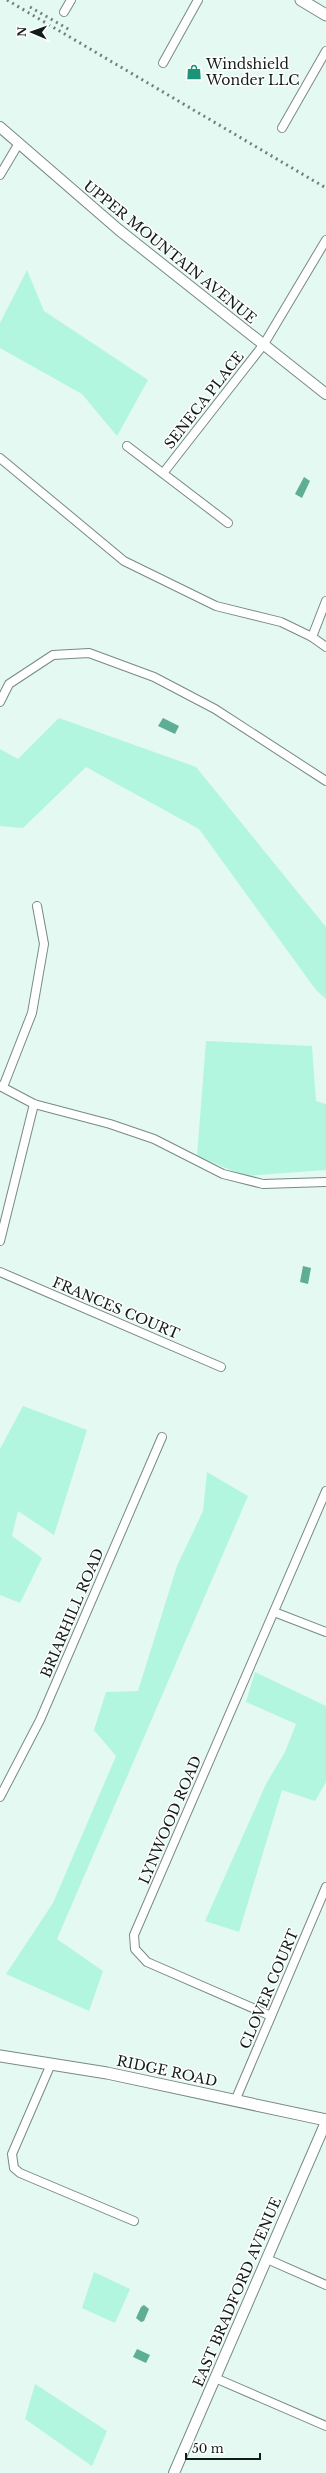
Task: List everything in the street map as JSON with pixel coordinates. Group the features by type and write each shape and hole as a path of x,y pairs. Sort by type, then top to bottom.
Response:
{"main road":[{"path":"301,0 326,15"},
{"name":"RIDGE ROAD","path":"0,2056 107,2073 326,2121"}],"street":[{"path":"64,12 71,0"},
{"path":"163,63 198,0"},
{"path":"282,128 326,51"},
{"name":"UPPER MOUNTAIN AVENUE","path":"0,126 119,230 326,394"},
{"path":"0,175 19,143"},
{"name":"SENECA PLACE","path":"164,472 264,344 326,240"},
{"path":"127,446 164,472 228,523"},
{"path":"0,458 124,561 216,606 281,622 312,637 326,647"},
{"path":"312,637 326,601"},
{"path":"0,702 9,684 53,655 89,653 154,677 215,709 326,781"},
{"path":"37,906 44,944 32,1013 2,1086 34,1104 110,1124 154,1139 223,1174 263,1184 326,1182"},
{"path":"0,1241 34,1104"},
{"name":"FRANCES COURT","path":"0,1272 221,1368"},
{"name":"BRIARHILL ROAD","path":"0,1797 40,1720 162,1437"},
{"name":"LYNWOOD ROAD","path":"271,2016 147,1962 137,1953 134,1940 136,1930 326,1491"},
{"path":"274,1612 326,1632"},
{"name":"CLOVER COURT","path":"235,2101 326,1887"},
{"path":"51,2064 12,2154 14,2168 20,2173 134,2221"},
{"name":"EAST BRADFORD AVENUE","path":"174,2473 326,2121"},
{"path":"267,2260 326,2285"},
{"path":"215,2378 326,2426"}],"shaded area":[{"path":"27,270 44,311 148,380 117,436 82,394 0,348 0,323"},
{"path":"304,477 310,481 302,498 295,494"},
{"path":"59,718 196,767 326,927 326,999 316,990 199,829 86,767 23,828 0,826 0,749 18,759"},
{"path":"163,718 179,726 175,734 158,726"},
{"path":"206,1041 312,1046 316,1101 326,1104 326,1170 245,1176 197,1156"},
{"path":"303,1266 311,1268 308,1284 300,1282"},
{"path":"23,1406 87,1430 54,1535 18,1511 12,1536 42,1558 20,1603 0,1595 0,1449"},
{"path":"207,1472 248,1496 57,1939 103,1971 89,2011 6,1974 53,1903 116,1756 94,1730 106,1692 138,1691 177,1566 203,1511"},
{"path":"255,1672 326,1706 326,1782 315,1801 282,1790 239,1932 205,1921 266,1784 285,1752 296,1724 246,1702"},
{"path":"94,2272 130,2289 115,2323 82,2308"},
{"path":"144,2305 149,2309 144,2321 141,2322 136,2318 141,2307"},
{"path":"137,2349 150,2355 146,2363 133,2357"},
{"path":"35,2384 107,2431 92,2466 25,2419"}],"railway":[{"path":"7,0 326,188"},
{"path":"30,7 70,30"}],"place":[{"name":"Windshield Wonder LLC","path":"194,72"}]}
